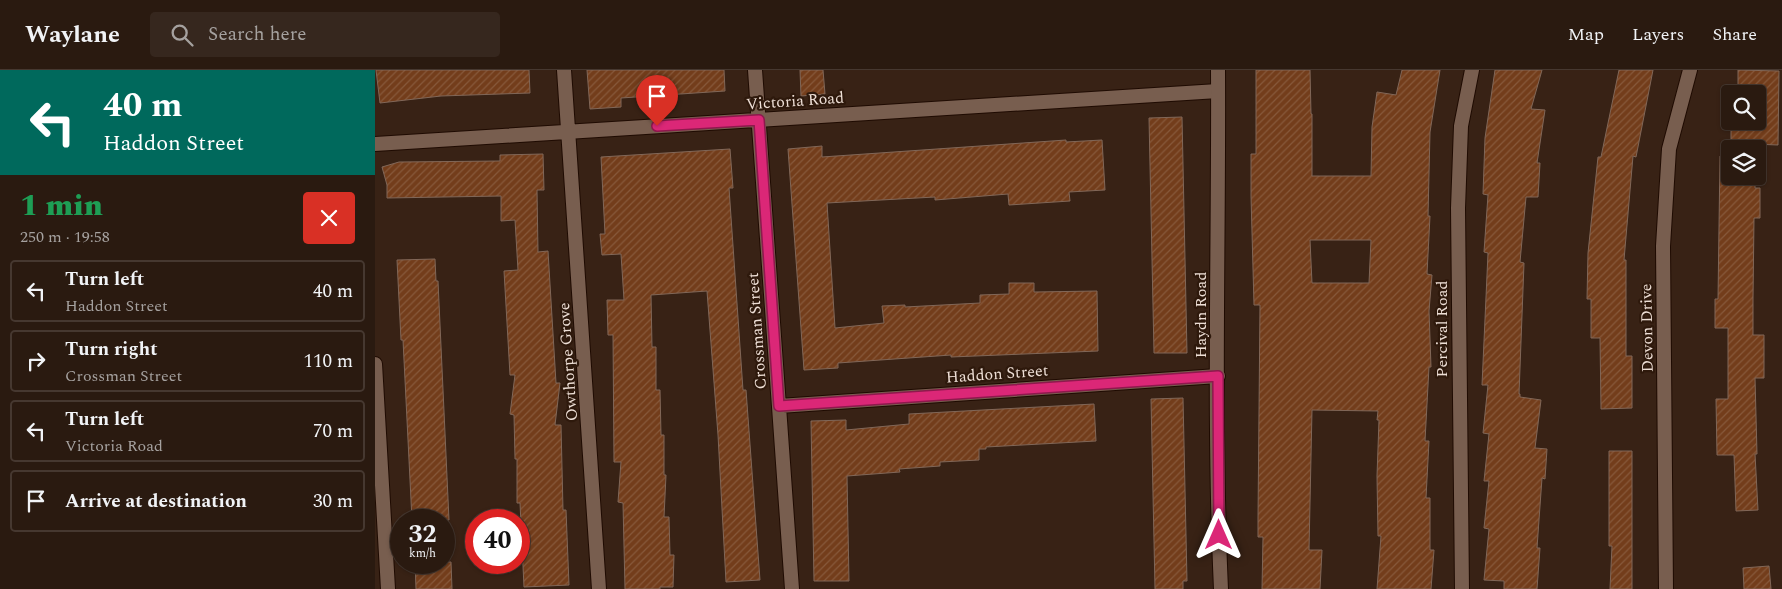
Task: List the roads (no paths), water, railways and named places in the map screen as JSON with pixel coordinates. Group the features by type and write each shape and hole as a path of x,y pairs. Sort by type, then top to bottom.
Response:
{"street":[{"name":"Owthorpe Grove","path":"564,70 599,589"},
{"name":"Crossman Street","path":"755,70 791,589"},
{"name":"Haydn Road","path":"1218,70 1218,376 1221,589"},
{"name":"Percival Road","path":"1462,589 1458,208 1461,126 1472,70"},
{"name":"Devon Drive","path":"1666,589 1663,246 1669,149 1690,70"},
{"name":"Victoria Road","path":"375,144 1218,91"},
{"path":"375,364 388,589"},
{"name":"Haddon Street","path":"779,406 1218,376"}]}
